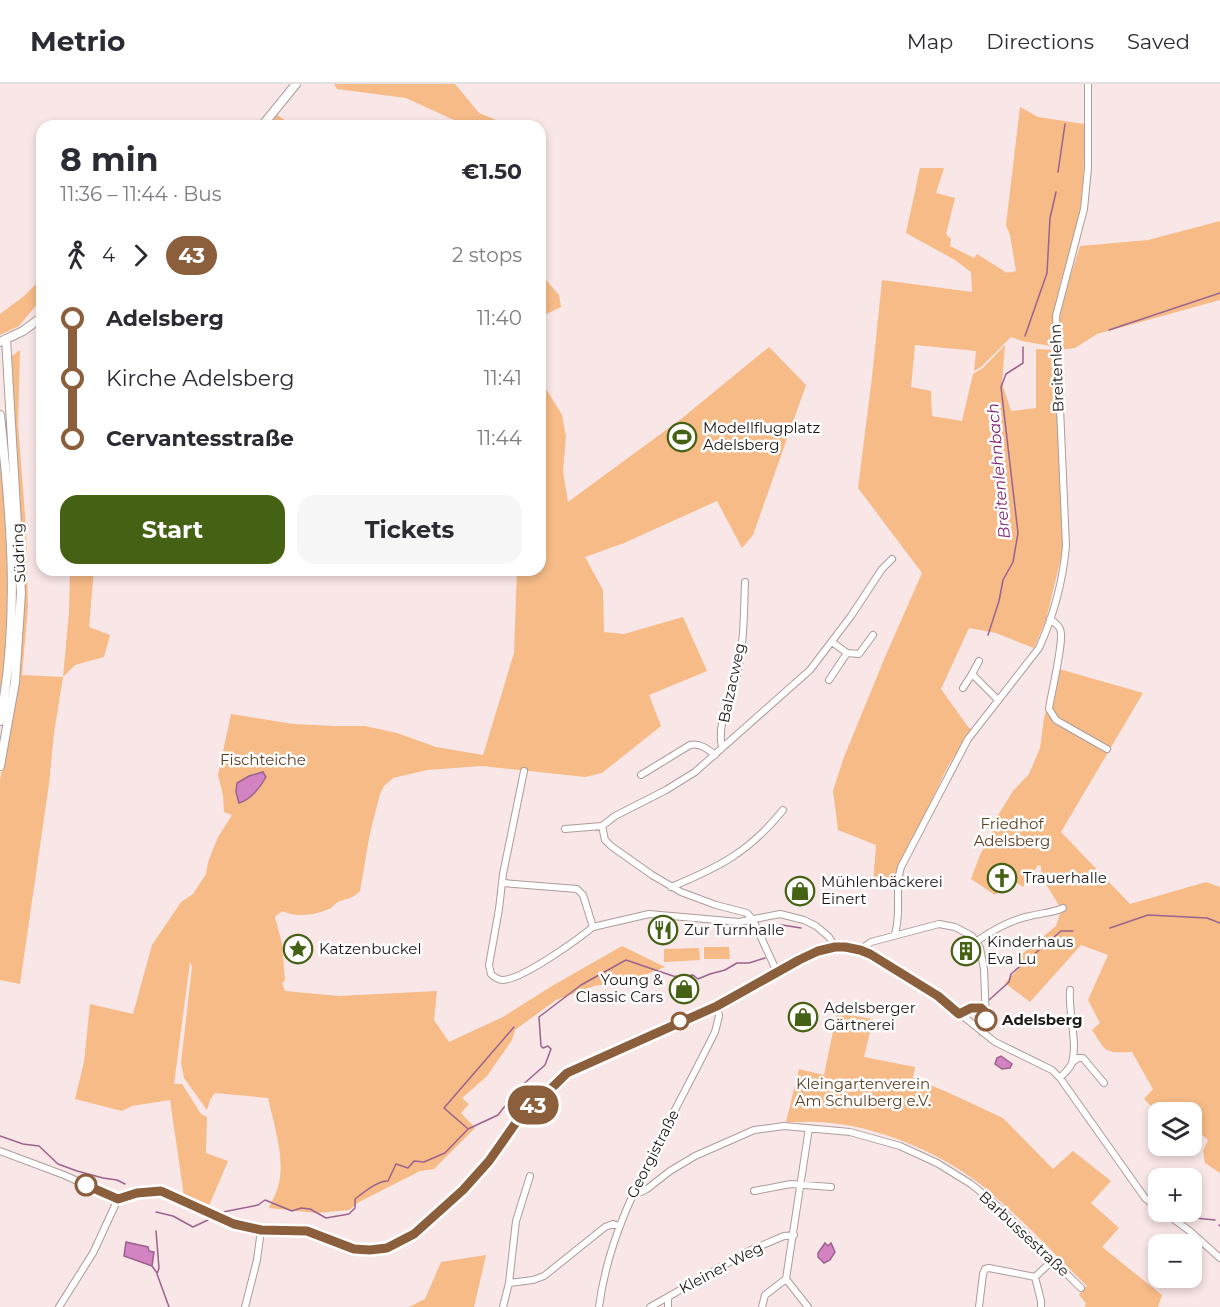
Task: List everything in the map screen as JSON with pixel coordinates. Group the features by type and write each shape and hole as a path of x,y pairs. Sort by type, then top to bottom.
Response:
{"main road":[{"path":"267,120 296,84"},
{"path":"3,341 36,321"},
{"name":"Südring","path":"0,766 15,682 21,593 3,341"},
{"name":"Südring","path":"0,415 12,576 9,652 0,720"}],"street":[{"name":"Breitenlehn","path":"895,934 900,918 898,880 902,867 975,728 1039,648 1064,570 1066,546 1056,315 1084,209 1088,168 1088,84"},
{"name":"Balzacweg","path":"565,829 602,826 615,816 682,781 715,755 810,670 882,569 892,559"},
{"name":"Balzacweg","path":"722,747 724,717 738,669 743,631 745,582"},
{"path":"1050,619 1060,628 1062,644 1052,684 1049,709 1056,720 1107,749"},
{"path":"832,642 847,653 859,654 873,635"},
{"path":"829,680 847,653"},
{"path":"963,688 979,662"},
{"path":"972,674 998,700"},
{"path":"641,775 690,745 703,747 715,755"},
{"path":"524,771 509,843 489,965 491,974 496,979 510,979 528,970 593,927 649,914 722,921 753,920 780,914 804,920 820,929 835,947"},
{"path":"671,887 728,861 750,844 783,810"},
{"path":"602,826 605,840 611,846 671,887 698,899 743,911 753,920 777,972"},
{"path":"503,883 577,889 583,895 593,927"},
{"path":"977,941 1004,924 1029,916 1049,914 1063,908"},
{"path":"860,950 871,942 895,934 944,924 964,931 977,941 984,969 986,1020 982,1032"},
{"path":"0,1151 64,1175 118,1199 137,1193 161,1191 234,1224 261,1230 307,1231 354,1249 387,1248 414,1234 463,1190 489,1161 515,1124 567,1073 591,1060 717,1006 818,951 835,947 860,950 938,996 995,1042 1052,1070 1148,1200"},
{"path":"1070,990 1072,1062"},
{"name":"Georgistraße","path":"599,1307 604,1275 619,1226 634,1190 715,1032 719,1016 717,1006"},
{"path":"959,1014 975,1007 985,1012"},
{"path":"1060,1078 1072,1062 1083,1058 1104,1083"},
{"name":"Barbussestraße","path":"634,1190 641,1192 647,1189 670,1171 695,1156 753,1130 784,1126 850,1132 900,1146 936,1163 971,1184 993,1202 1082,1288"},
{"path":"762,1307 765,1294 786,1279 809,1128"},
{"path":"503,1307 509,1283 516,1221 530,1176"},
{"path":"753,1191 791,1184 831,1187"},
{"path":"59,1307 93,1253 118,1199"},
{"path":"1178,1222 1220,1258"},
{"path":"509,1283 544,1276 605,1227 613,1224 619,1226"},
{"path":"244,1307 257,1260 261,1230"},
{"name":"Kleiner Weg","path":"650,1307 751,1250 784,1236 794,1235"},
{"path":"1035,1277 1052,1261"},
{"path":"979,1307 985,1269 1035,1277"},
{"path":"1035,1277 1041,1307"},
{"path":"786,1279 808,1307"},
{"path":"668,1297 668,1307"}],"green space":[{"path":"334,84 455,84 479,113 496,120 454,120 406,98 337,89"},
{"path":"1020,107 1038,117 1084,124 1082,196 1055,310 1053,342 1050,346 1011,337 974,371 976,351 915,345 911,387 931,391 932,416 962,421 973,374 983,368 1005,345 1002,383 1011,411 1036,408 1036,349 1054,350 1063,549 1046,620 1034,648 996,633 969,628 941,689 972,730 948,766 900,866 896,880 873,885 876,845 838,830 833,791 844,757 922,573 858,488 882,280 972,292 971,272 955,260 906,233 920,168 944,168 936,193 955,198 946,234 951,239 950,246 974,258 977,254 1007,273 1016,271 1006,225"},
{"path":"277,115 285,120 273,120"},
{"path":"1220,221 1220,300 1097,334 1075,348 1058,350 1061,305 1080,246 1148,240"},
{"path":"546,280 559,295 561,307 546,314"},
{"path":"36,284 36,305 19,326 0,335 0,314"},
{"name":"Fischteiche","path":"769,347 806,385 753,535 742,548 717,501 624,543 585,557 603,590 604,632 624,634 683,617 707,671 649,695 661,726 602,773 585,777 482,766 427,770 393,778 384,786 380,794 370,833 360,891 331,908 319,912 300,915 282,911 275,917 282,944 285,980 282,983 285,991 339,996 437,991 434,1020 449,1042 503,1017 622,946 665,967 629,981 594,986 556,1000 515,1030 512,1040 487,1076 462,1098 469,1104 461,1113 475,1128 434,1169 420,1171 359,1202 349,1210 317,1213 269,1208 278,1187 281,1165 268,1098 215,1093 207,1110 184,1078 181,1063 192,967 190,962 174,1084 182,1084 201,1114 207,1117 206,1153 228,1161 208,1208 184,1196 170,1100 132,1106 122,1111 75,1099 84,1062 90,1004 133,1014 152,945 181,902 193,894 206,874 218,837 232,815 224,812 218,775 231,714 293,724 365,726 397,733 436,747 483,755 514,653 517,576 546,576 546,389 562,415 566,437 563,471 568,502 681,419"},
{"path":"20,350 18,424 26,528 28,607 22,675 63,677 20,984 0,980 0,781 19,671 23,626 23,549 14,425 12,356"},
{"path":"0,455 8,575 4,665 0,695"},
{"path":"70,576 93,576 89,627 110,635 104,657 75,665 63,677"},
{"name":"Friedhof Adelsberg","path":"1059,669 1143,693 1061,832 1130,904 1206,882 1220,887 1220,1173 1205,1163 1203,1151 1208,1140 1202,1135 1202,1102 1148,1103 1144,1099 1153,1089 1132,1052 1107,1050 1092,1030 1100,1023 1088,1000 1108,955 1081,945 1030,1002 1005,983 1021,966 1016,959 1056,926 1063,912 1041,876 1041,866 1038,865 1023,887 1014,881 995,895 971,879 991,834 992,825 1013,791 1029,774 1040,748 1044,718"},
{"path":"704,947 729,947 730,959 704,959"},
{"path":"699,948 700,960 664,962 664,949"},
{"name":"Kleingartenverein Am Schulberg e.V.","path":"837,1013 873,1019 864,1057 915,1067 913,1078 1003,1118 1053,1169 1073,1151 1111,1181 1091,1203 1119,1228 1102,1247 1148,1284 1148,1288 1153,1288 1162,1295 1158,1307 1085,1307 1086,1303 1079,1295 1087,1286 992,1194 958,1168 938,1157 895,1138 852,1126 820,1122 786,1122 799,1069 824,1075"},
{"path":"486,1255 474,1307 409,1307 425,1299 441,1262"}],"shaded area":[{"path":"263,772 266,777 258,789 239,803 236,792 237,783"},
{"path":"1001,1056 1012,1064 1010,1068 1002,1069 995,1064 997,1058"},
{"path":"126,1242 148,1247 149,1251 154,1252 152,1266 124,1256"},
{"path":"825,1243 828,1246 831,1243 835,1252 830,1260 824,1263 818,1257 818,1253"}],"waterway":[{"path":"1058,172 1065,124"},
{"name":"Breitenlehnbach","path":"1025,336 1047,273 1050,218 1056,192"},
{"path":"1109,330 1220,293"},
{"name":"Breitenlehnbach","path":"988,635 1003,580 1013,562 1018,533 1001,387 1006,374 1023,363 1023,347"},
{"path":"1110,928 1148,915 1207,918 1220,923"},
{"name":"Breitenlehnbach","path":"761,930 782,925 801,928"},
{"path":"989,1000 1009,982 1011,974 1061,931 1073,931"},
{"path":"218,1213 258,1205 265,1200 292,1211 301,1208 310,1209 326,1218 349,1214 355,1208 355,1199 375,1185 388,1181 396,1164 408,1168 414,1161 424,1162 445,1153 468,1129 498,1115 519,1088 545,1065 551,1049 548,1046 543,1048 541,1046 539,1017 581,985 626,960 673,976 693,975 698,979 725,970 737,963 749,963 765,958"},
{"path":"467,1128 444,1108 514,1027"},
{"path":"0,1136 23,1144 39,1146 58,1164 125,1184"},
{"path":"156,1212 173,1216 193,1227 212,1218"},
{"path":"1202,1219 1215,1220"},
{"path":"156,1231 159,1268 157,1274 169,1307"},
{"path":"152,1266 157,1273"}],"bus line":[{"name":"43","path":"86,1185 118,1199 137,1193 161,1191 234,1224 261,1230 307,1231 354,1249 387,1248 414,1234 463,1190 489,1161 515,1124 567,1073 717,1006 818,951 845,947 870,954 938,996 959,1014 978,1007 985,1012 986,1020"}],"place":[{"name":"Modellflugplatz Adelsberg","path":"682,437"},
{"name":"Trauerhalle","path":"1002,878"},
{"name":"Mühlenbäckerei Einert","path":"800,891"},
{"name":"Zur Turnhalle","path":"663,930"},
{"name":"Katzenbuckel","path":"298,949"},
{"name":"Kinderhaus Eva Lu","path":"966,951"},
{"name":"Young & Classic Cars","path":"684,989"},
{"name":"Adelsberger Gärtnerei","path":"803,1017"},
{"name":"Adelsberg","path":"986,1020"}]}
